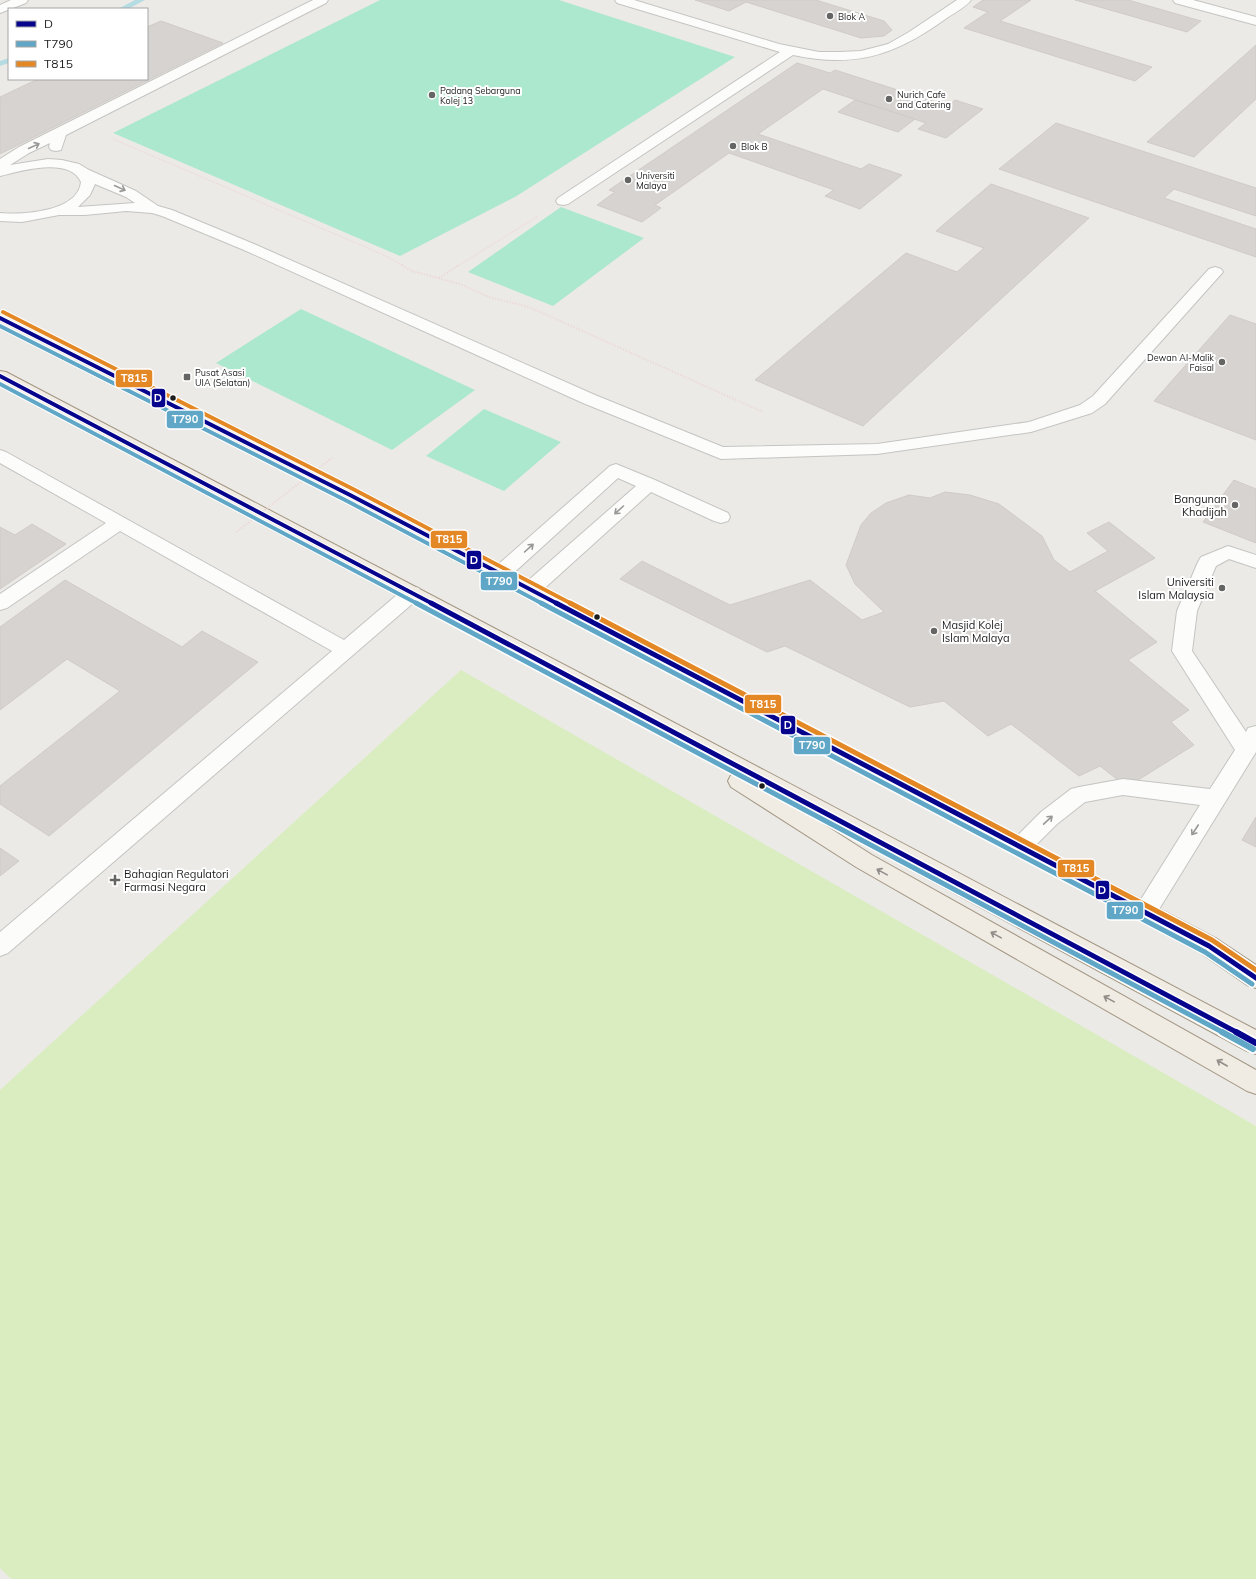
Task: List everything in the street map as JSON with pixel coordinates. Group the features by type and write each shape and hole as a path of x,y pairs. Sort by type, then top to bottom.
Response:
{"main road":[{"path":"0,318 350,495 1209,946 1256,965"},
{"path":"0,376 412,592 1256,1043"},
{"path":"609,697 864,861 1256,1083"},
{"path":"1209,946 1256,978"}],"street":[{"path":"0,9 22,0"},
{"path":"0,165 24,150 322,0"},
{"path":"621,0 791,51 839,56 864,54 883,50 901,42 965,0"},
{"path":"1179,0 1256,21"},
{"path":"562,201 791,51"},
{"path":"60,133 54,155 65,165"},
{"path":"0,172 30,164 49,163 65,165 76,168 84,174 131,194 153,209"},
{"path":"1,217 33,217 58,211 72,205 82,197 87,189 88,181 84,174"},
{"path":"58,211 85,211 126,207 153,209 167,213 249,247 589,400 721,453 877,449 1031,427 1086,409 1099,400 1215,272"},
{"path":"0,456 345,649"},
{"path":"500,574 616,470 721,517"},
{"path":"530,590 649,484"},
{"path":"0,603 119,523"},
{"path":"1145,912 1251,741 1182,651 1187,611 1208,562 1228,552 1256,562"},
{"path":"0,946 412,592"},
{"path":"1020,847 1049,818 1079,795 1123,787 1216,798"}],"path":[{"path":"78,124 384,255 412,270 460,284 489,297 529,308 763,412"},
{"path":"438,278 562,201"},
{"path":"236,532 332,458"}],"green space":[{"name":"Padang Sebarguna Kolej 13","path":"380,0 559,0 735,57 515,197 400,256 113,133"},
{"path":"561,207 644,238 553,306 468,272"},
{"path":"301,309 475,390 392,450 216,363"},
{"path":"484,409 561,442 504,491 426,456"},
{"path":"461,670 1256,1126 1256,1579 11,1579 0,1568 0,1090"}],"building":[{"name":"Blok A","path":"695,0 816,0 884,21 892,30 884,36 861,38 746,2 729,11"},
{"path":"983,0 1031,0 1000,21 1152,67 1135,81 964,28 988,12 973,7"},
{"path":"1075,0 1128,0 1201,21 1187,32"},
{"path":"161,21 223,43 0,154 0,97 36,80 148,80 148,27"},
{"path":"1256,45 1256,99 1194,157 1147,142"},
{"name":"Blok B","path":"797,63 830,73 835,70 948,106 955,100 983,109 946,138 918,129 926,123 823,89 758,134 861,169 869,164 902,175 860,209 825,196 834,190 729,153 655,205 661,208 642,222 597,205 615,192 609,190"},
{"path":"855,100 915,119 898,132 838,112"},
{"path":"1056,123 1256,188 1256,216 1174,189 1164,198 1256,229 1256,257 999,169"},
{"path":"991,184 1089,218 863,426 755,380 906,253 957,272 984,248 936,231"},
{"name":"Dewan Al-Malik Faisal","path":"1230,315 1256,324 1256,440 1154,401"},
{"name":"Bangunan Khadijah","path":"1234,480 1256,489 1256,543 1203,522"},
{"name":"Masjid Kolej Islam Malaya","path":"945,492 970,495 999,504 1042,536 1054,560 1070,572 1108,551 1087,533 1109,522 1155,558 1095,591 1157,642 1128,660 1189,710 1171,722 1194,745 1127,787 1100,766 1079,776 1011,724 988,736 944,701 910,707 785,646 767,652 620,579 642,561 730,605 810,580 862,620 884,612 855,584 846,565 861,525 871,513 886,503 909,495 930,498"},
{"path":"32,524 66,544 0,589 0,527 15,535"},
{"path":"65,580 182,647 202,631 258,662 49,836 0,804 0,786 120,691 67,659 0,710 0,627"},
{"path":"1256,817 1256,847 1242,840"},
{"path":"0,848 19,861 0,876"}],"waterway":[{"path":"124,8 141,0"},
{"path":"0,64 8,60"}],"transit line":[{"name":"T815","path":"3,312 353,489 1212,940 1256,970"},
{"name":"D","path":"0,318 350,495 1209,946 1256,978"},
{"name":"T790","path":"0,326 347,501 1205,952 1252,984"},
{"name":"D","path":"0,376 609,697 1256,1043"},
{"name":"T790","path":"0,384 606,703 1253,1049"}],"place":[{"name":"Blok A","path":"830,16"},
{"name":"Padang Sebarguna Kolej 13","path":"432,95"},
{"name":"Nurich Cafe and Catering","path":"889,99"},
{"name":"Blok B","path":"733,146"},
{"name":"Universiti Malaya","path":"628,180"},
{"name":"Dewan Al-Malik Faisal","path":"1222,362"},
{"name":"Pusat Asasi UIA (Selatan)","path":"187,377"},
{"name":"Bangunan Khadijah","path":"1235,505"},
{"name":"Universiti Islam Malaysia","path":"1222,588"},
{"name":"Masjid Kolej Islam Malaya","path":"934,631"},
{"name":"Bahagian Regulatori Farmasi Negara","path":"115,880"}]}
